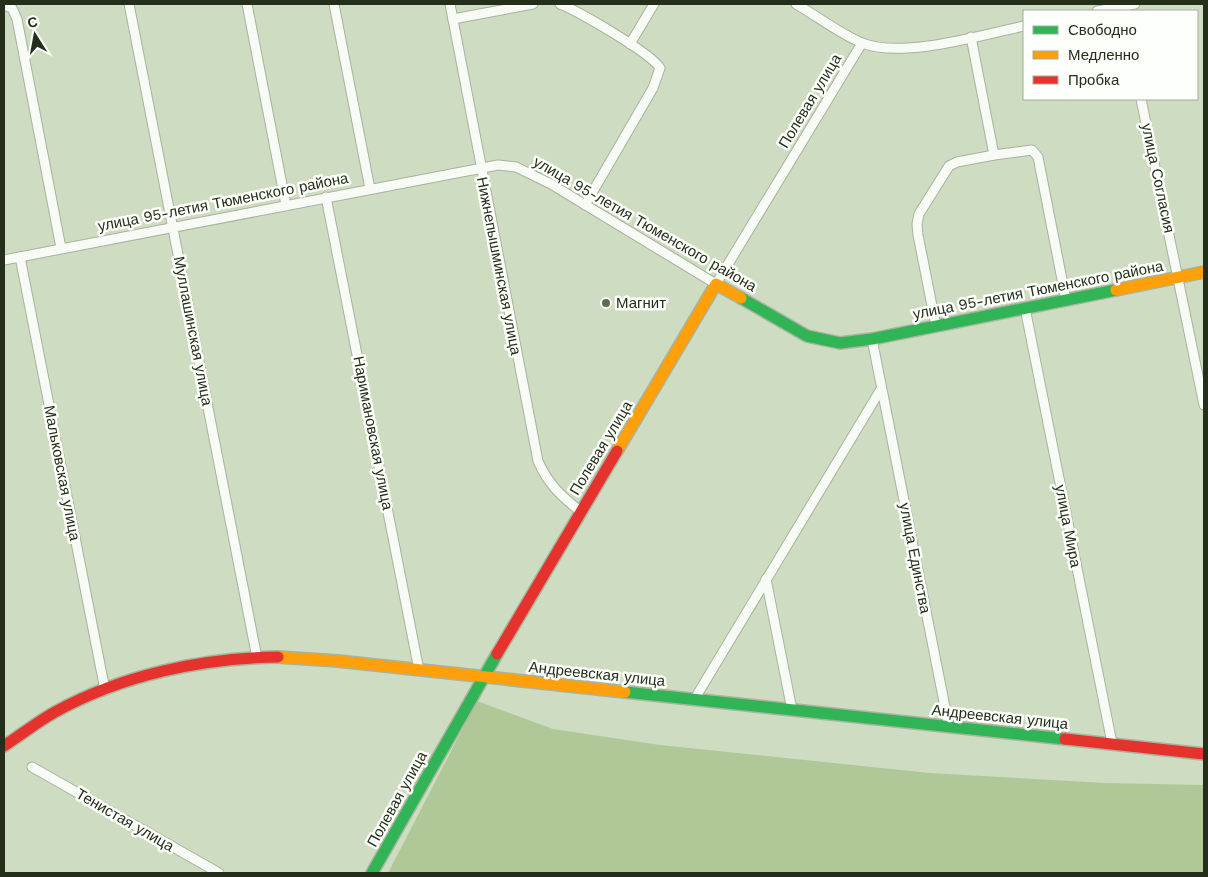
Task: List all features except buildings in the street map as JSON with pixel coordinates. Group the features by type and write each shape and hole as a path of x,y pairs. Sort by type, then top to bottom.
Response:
{"street":[{"name":"Муллашинская улица","path":"129,4 257,658"},
{"path":"247,4 286,205"},
{"path":"334,4 370,189"},
{"name":"Нижнепышминская улица","path":"450,4 538,462 546,479 558,494 580,512"},
{"path":"453,19 533,4"},
{"path":"560,4 630,44 656,61 660,68 659,75 586,204"},
{"path":"630,44 654,4"},
{"path":"796,4 862,43 891,49 926,46 1023,26"},
{"path":"1122,9 1135,4"},
{"path":"4,5 12,8 17,19 61,248"},
{"path":"972,37 994,154"},
{"name":"Полевая улица","path":"372,873 483,677 580,512 862,43"},
{"name":"улица Согласия","path":"1141,100 1204,405"},
{"path":"936,326 918,235 917,224 920,214 949,166 957,162 994,154 1025,149 1032,150 1038,156 1066,300"},
{"name":"улица 95-летия Тюменского района","path":"4,260 498,165 516,167 586,204 716,284 807,336 840,343 872,339 1204,272"},
{"name":"Наримановская улица","path":"326,197 419,670"},
{"name":"Мальковская улица","path":"20,257 104,690"},
{"name":"улица Мира","path":"1024,308 1112,743"},
{"name":"улица Единства","path":"872,339 949,727"},
{"path":"694,700 882,389"},
{"path":"766,579 792,710"},
{"name":"Андреевская улица","path":"4,746 54,712 104,690 143,676 174,669 257,658 313,660 419,670 1204,754"},
{"name":"Тенистая улица","path":"32,767 219,873"}],"green space":[{"path":"477,701 553,729 660,745 930,773 1105,783 1204,785 1204,873 388,873"}],"traffic: fast":[{"path":"741,298 807,336 840,343 872,339 1116,290"},
{"path":"372,873 497,654"},
{"path":"625,692 1065,739"}],"traffic: slow":[{"path":"1116,290 1204,272"},
{"path":"617,451 716,284 741,298"},
{"path":"278,657 338,661 625,692"}],"traffic: jam":[{"path":"497,654 617,451"},
{"path":"4,746 55,712 107,688 163,671 192,665 249,658 278,657"},
{"path":"1065,739 1204,754"}],"place":[{"name":"Магнит","path":"606,303"}]}
